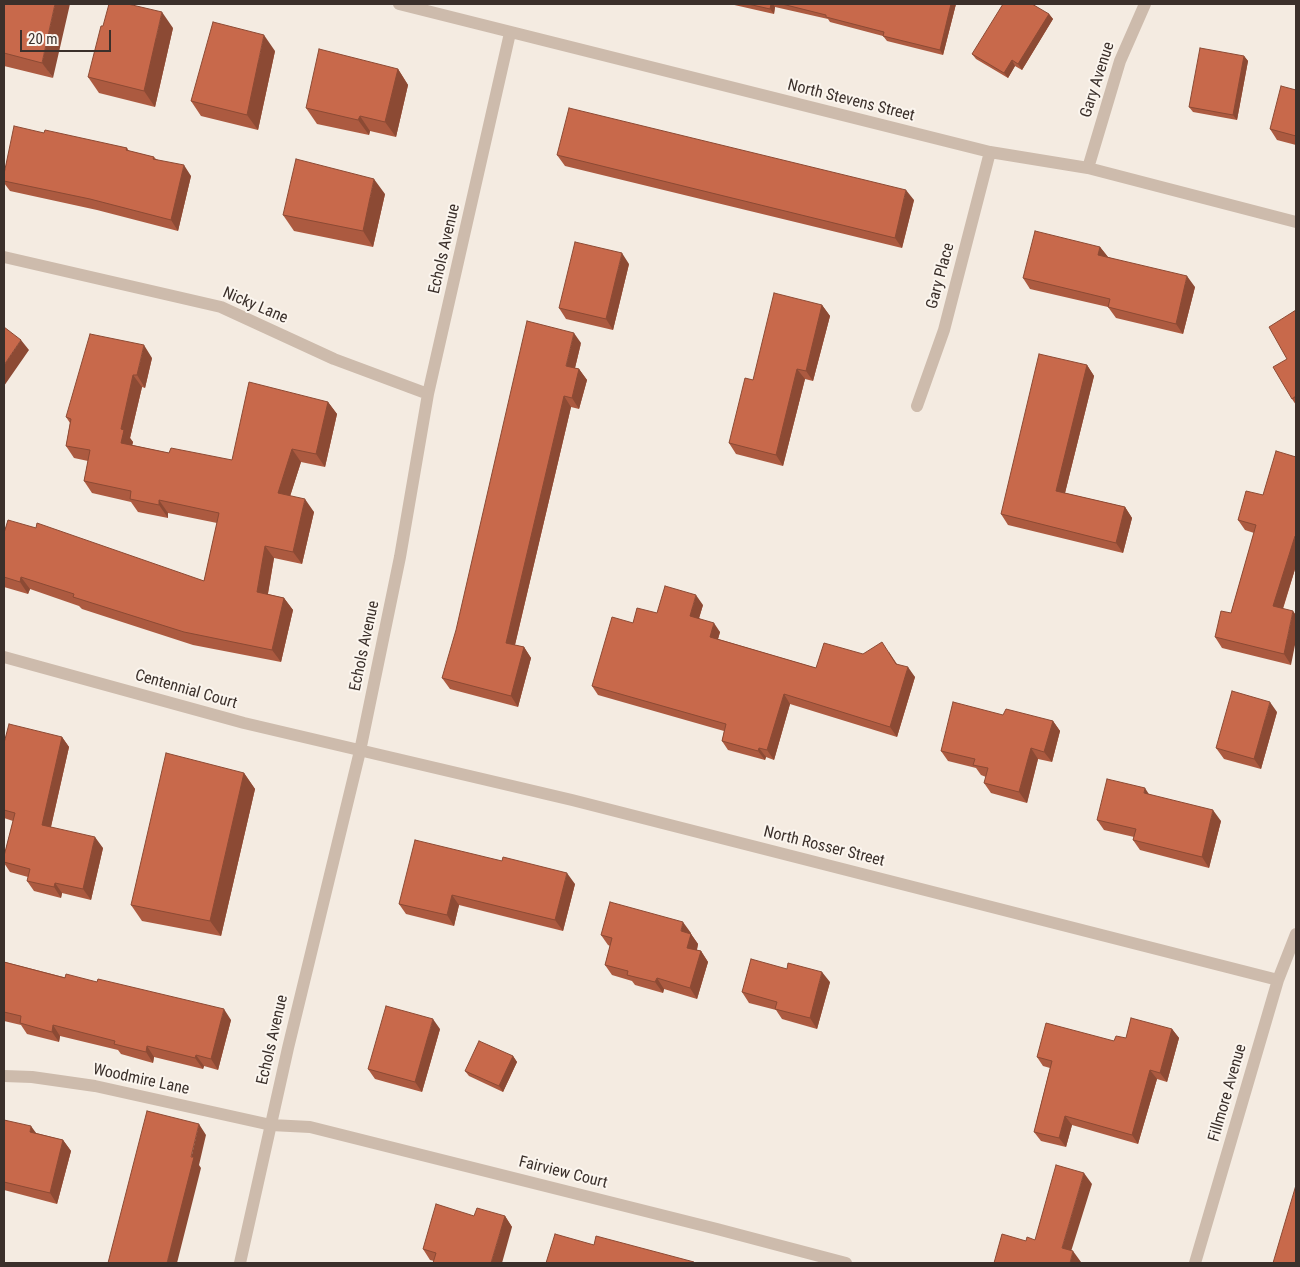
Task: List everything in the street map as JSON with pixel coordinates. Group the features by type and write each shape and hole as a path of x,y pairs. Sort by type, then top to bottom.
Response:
{"street":[{"name":"North Stevens Street","path":"399,4 990,152 1088,168 1296,222"},
{"name":"Gary Avenue","path":"1088,168 1120,61 1145,4"},
{"name":"Echols Avenue","path":"240,1263 360,751 400,556 428,394 510,33"},
{"name":"Gary Place","path":"917,406 944,330 990,152"},
{"name":"Nicky Lane","path":"4,257 221,307 334,359 428,394"},
{"name":"Centennial Court","path":"4,657 244,723 360,751"},
{"name":"North Rosser Street","path":"360,751 448,770 895,881 1278,980"},
{"name":"Fillmore Avenue","path":"1195,1263 1278,980 1296,934"},
{"name":"Woodmire Lane","path":"4,1076 32,1077 95,1086 271,1125"},
{"name":"Fairview Court","path":"271,1125 310,1127 717,1228 846,1263"}],"building":[{"path":"4,4 55,4 42,63 4,53"},
{"path":"109,4 128,4 162,12 144,91 88,77 101,26 103,26"},
{"path":"748,4 771,4 770,9"},
{"path":"782,4 951,4 940,50 883,36 884,32"},
{"path":"1003,4 1032,4 1049,14 1018,64 1012,60 1004,73 972,54"},
{"path":"213,22 264,35 247,115 191,101"},
{"path":"1200,48 1244,56 1233,115 1189,107"},
{"path":"319,49 398,69 385,122 360,116 358,120 306,108"},
{"path":"1281,86 1296,90 1296,136 1270,129"},
{"path":"569,108 906,190 895,238 557,155"},
{"path":"14,126 44,133 45,130 127,148 126,150 154,157 153,159 184,165 171,220 90,199 4,181"},
{"path":"296,159 374,179 363,231 283,215"},
{"path":"1035,231 1100,247 1098,255 1187,276 1176,324 1108,307 1110,299 1023,278"},
{"path":"575,242 622,253 606,319 559,308"},
{"path":"774,293 822,305 806,371 797,369 776,455 729,443 745,378 753,380"},
{"path":"1296,310 1296,396 1292,399 1273,367 1287,359 1269,327"},
{"path":"527,321 574,333 566,366 579,369 572,398 564,396 506,643 524,647 511,696 442,678 456,630"},
{"path":"4,327 21,340 4,365"},
{"path":"90,334 144,345 137,375 133,375 121,429 124,430 121,443 169,453 171,448 232,460 249,382 328,402 316,454 292,449 278,493 305,499 293,552 265,546 257,592 284,598 272,650 184,632 73,597 74,594 21,577 20,582 4,577 4,533 8,520 36,528 37,523 204,581 219,513 159,500 159,505 130,499 131,491 84,481 90,450 66,446 71,419 66,417"},
{"path":"1039,354 1087,365 1056,491 1125,507 1116,543 1001,514"},
{"path":"1276,451 1296,457 1296,537 1273,606 1293,611 1284,654 1215,637 1221,611 1231,613 1256,525 1238,520 1246,491 1263,495"},
{"path":"665,586 696,595 690,616 714,623 710,637 816,668 824,643 863,654 882,642 896,664 908,667 890,727 784,694 767,750 759,748 758,751 722,741 726,724 592,686 612,617 633,623 637,608 657,613"},
{"path":"1232,691 1270,702 1254,759 1216,748"},
{"path":"953,702 1003,715 1006,709 1053,721 1044,752 1031,748 1019,792 984,783 988,768 973,765 975,759 941,751"},
{"path":"9,724 62,737 42,825 95,837 83,889 55,883 54,887 27,881 30,869 4,862 15,813 4,810 4,743"},
{"path":"166,753 244,773 210,921 131,905"},
{"path":"1107,779 1145,788 1144,793 1213,810 1202,857 1133,840 1136,829 1097,820"},
{"path":"415,840 502,861 503,857 567,873 555,920 452,895 447,915 399,904"},
{"path":"610,902 683,922 681,931 691,934 687,948 701,951 690,988 657,978 655,982 627,975 628,971 605,965 612,938 601,935"},
{"path":"751,959 787,969 788,963 822,972 810,1018 775,1009 777,1002 742,992"},
{"path":"4,962 65,978 66,974 97,982 98,979 224,1009 211,1059 196,1055 195,1058 147,1046 146,1052 114,1044 115,1041 53,1025 52,1032 20,1023 21,1016 4,1012"},
{"path":"386,1006 433,1019 415,1082 368,1069"},
{"path":"1131,1018 1172,1029 1160,1073 1150,1070 1132,1135 1065,1116 1059,1138 1034,1132 1052,1061 1037,1057 1046,1023 1114,1041 1116,1036 1126,1038"},
{"path":"479,1041 513,1056 499,1086 465,1071"},
{"path":"147,1111 199,1124 191,1157 194,1157 167,1263 108,1263"},
{"path":"4,1120 31,1126 30,1132 63,1140 50,1193 4,1182"},
{"path":"1056,1165 1084,1173 1062,1248 1073,1251 1070,1263 994,1263 1002,1234 1026,1241 1027,1237 1035,1240"},
{"path":"1296,1185 1296,1263 1273,1263"},
{"path":"436,1204 474,1216 477,1208 505,1216 491,1263 433,1263 436,1253 423,1249"},
{"path":"555,1234 594,1245 596,1236 694,1263 546,1263"}]}
